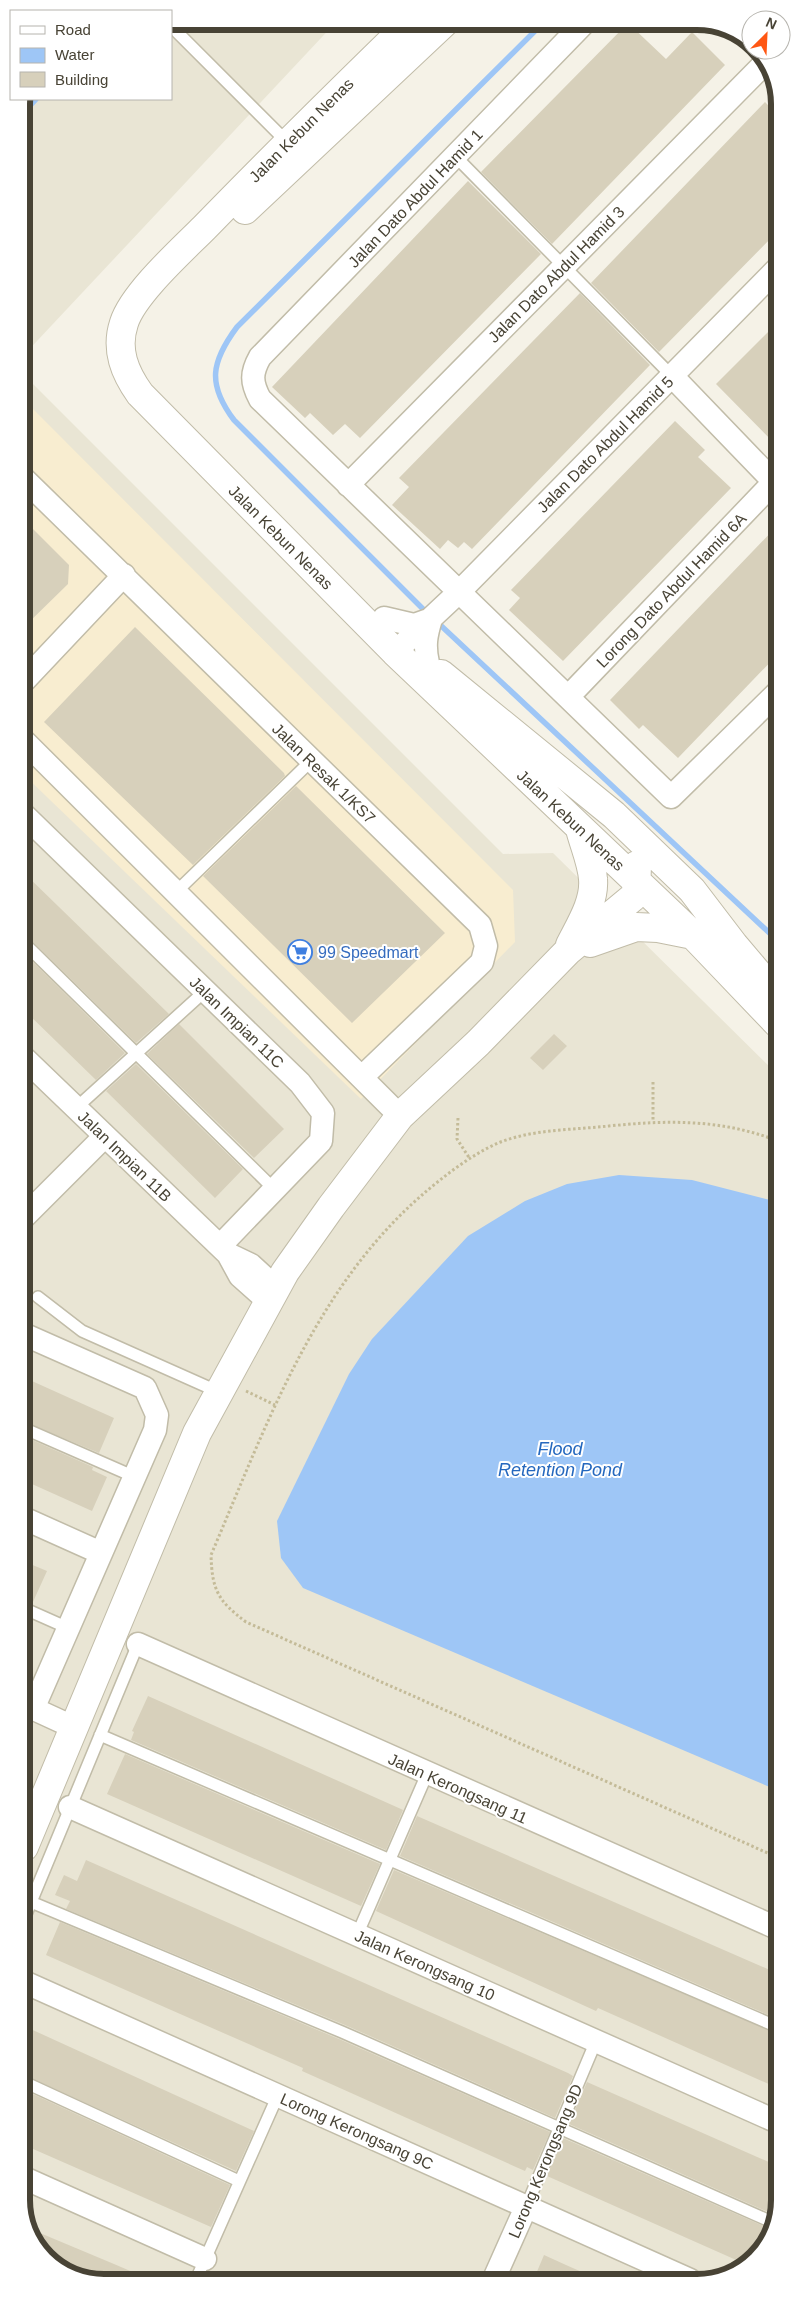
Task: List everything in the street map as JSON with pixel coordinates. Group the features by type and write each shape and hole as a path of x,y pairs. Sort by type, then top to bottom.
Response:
{"street":[{"name":"Jalan Kebun Nenas","path":"403,30 282,157 160,291 150,305 139,329 137,344 145,378 154,393 384,618 401,647 428,662 457,688 592,795 692,890 734,945 771,989"},
{"name":"Jalan Kebun Nenas","path":"435,30 282,157 155,278 134,304 124,322 121,341 122,358 127,376 140,394 401,647 580,829 692,935 771,1017"},
{"name":"Jalan Dato Abdul Hamid 1","path":"348,485 260,398 252,378 253,369 260,356 456,157 577,30"},
{"name":"Jalan Dato Abdul Hamid 3","path":"348,485 761,67"},
{"name":"Jalan Dato Abdul Hamid 5","path":"401,647 459,592 771,278"},
{"path":"672,376 771,479"},
{"name":"Jalan Resak 1/KS7","path":"30,485 124,575 310,761 480,925 486,946 482,962 362,1077"},
{"path":"348,485 671,796 771,699"},
{"name":"Lorong Dato Abdul Hamid 6A","path":"568,698 771,489"},
{"path":"30,674 124,575"},
{"path":"384,618 414,625 434,616"},
{"path":"428,662 425,651 426,637 434,616"},
{"path":"30,747 400,1116"},
{"path":"30,1832 198,1433 224,1388 272,1295 331,1207 400,1116 478,1043 568,951 636,894 637,861 592,795"},
{"name":"Jalan Impian 11C","path":"30,821 300,1083 322,1113 321,1141 275,1190 224,1250"},
{"path":"568,951 592,895 593,879 580,829"},
{"path":"637,882 655,884 678,895 734,945"},
{"path":"568,951 636,927 658,928 692,935"},
{"name":"Jalan Impian 11B","path":"30,1064 224,1250 240,1276 272,1295"},
{"path":"30,1204 105,1136"},
{"path":"30,1337 145,1388 157,1415 156,1430 68,1628 30,1703"},
{"path":"30,1521 101,1553"},
{"name":"Jalan Kerongsang 11","path":"138,1644 771,1925"},
{"path":"30,1708 73,1727"},
{"name":"Jalan Kerongsang 10","path":"70,1807 771,2119"},
{"name":"Lorong Kerongsang 9C","path":"30,1985 677,2274"},
{"path":"30,2181 205,2259"},
{"name":"Lorong Kerongsang 9D","path":"496,2274 526,2207"}],"lane":[{"path":"174,30 282,157"},
{"path":"456,157 672,376"},
{"path":"176,892 310,761"},
{"path":"30,949 275,1190"},
{"path":"76,1108 205,991"},
{"path":"38,1297 82,1330 224,1388"},
{"path":"30,1431 135,1477"},
{"path":"30,1611 68,1628"},
{"path":"138,1644 31,1902 342,2032 768,2220"},
{"path":"100,1735 390,1858 771,2024"},
{"path":"357,1934 427,1774"},
{"name":"Lorong Kerongsang 9D","path":"526,2207 596,2041"},
{"path":"30,2085 240,2181"},
{"path":"198,2274 278,2096"}],"path":[{"path":"653,1082 653,1122"},
{"path":"458,1118 457,1139 470,1159"},
{"path":"771,1139 744,1130 702,1122 653,1122 541,1132 498,1143 470,1159 436,1183 396,1218 333,1297 302,1351 275,1405 211,1555 216,1593 228,1609 246,1622 771,1854"},
{"path":"224,1388 275,1405"}],"shaded area":[{"path":"172,30 329,30 30,348 30,100 172,100"},
{"path":"30,381 503,854 553,853 771,1068 771,2200 767,2224 756,2245 746,2256 730,2266 716,2271 697,2274 99,2274 76,2268 55,2256 40,2237 33,2219 30,2200 30,1867 67,1777 30,1865"},
{"path":"30,406 513,890 515,942 361,1099 30,781"}],"water":[{"name":"Flood Retention Pond","path":"619,1175 692,1180 771,1200 771,1788 303,1588 281,1558 277,1521 349,1374 372,1339 468,1236 525,1201 567,1184"}],"building":[{"path":"621,30 635,30 666,59 692,32 725,65 552,244 481,172"},
{"path":"765,102 771,108 771,238 659,352 591,283"},
{"path":"468,181 541,254 360,438 345,424 333,435 310,413 305,418 272,387"},
{"path":"580,293 650,365 472,549 464,542 458,548 448,540 440,549 392,505 409,487 399,478"},
{"path":"771,329 771,440 716,384"},
{"path":"675,421 705,450 698,457 731,488 563,661 509,610 520,598 511,590"},
{"path":"30,526 69,565 68,584 30,621"},
{"path":"771,532 771,661 678,758 643,725 639,729 610,700"},
{"path":"135,627 285,776 193,865 44,722"},
{"path":"296,786 445,933 352,1023 203,876"},
{"path":"30,879 169,1014 136,1043 30,939"},
{"path":"30,959 125,1053 96,1080 30,1016"},
{"path":"179,1024 284,1129 254,1158 147,1054"},
{"path":"554,1034 567,1046 543,1070 530,1058"},
{"path":"136,1064 243,1169 215,1198 106,1091"},
{"path":"30,1380 114,1418 99,1453 30,1424"},
{"path":"30,1439 93,1467 92,1470 107,1477 92,1511 30,1483"},
{"path":"30,1564 47,1571 32,1604 30,1603"},
{"path":"148,1696 403,1810 386,1850 131,1740 134,1732 132,1731"},
{"path":"125,1754 380,1864 361,1906 107,1794"},
{"path":"417,1816 771,1971 771,2016 400,1856"},
{"path":"86,1860 568,2073 573,2076 555,2118 345,2025 66,1909 70,1901 55,1895 64,1875 77,1881"},
{"path":"394,1870 771,2031 771,2085 598,2008 596,2011 376,1911"},
{"path":"60,1922 339,2039 550,2132 533,2170 527,2167 525,2171 302,2071 303,2068 46,1955"},
{"path":"30,2029 254,2131 236,2171 30,2078"},
{"path":"587,2082 771,2163 770,2213 569,2124"},
{"path":"30,2093 230,2185 211,2227 30,2148"},
{"path":"563,2138 766,2227 756,2245 739,2261 547,2176"},
{"path":"38,2232 137,2274 99,2274 76,2268 55,2256 45,2245"},
{"path":"544,2255 586,2274 536,2274"}],"waterway":[{"path":"429,615 234,420 219,395 216,384 218,362 222,351 237,327 536,30"},
{"path":"30,105 35,100"},
{"path":"436,621 771,934"}],"place":[{"name":"99 Speedmart","path":"300,952"}]}
